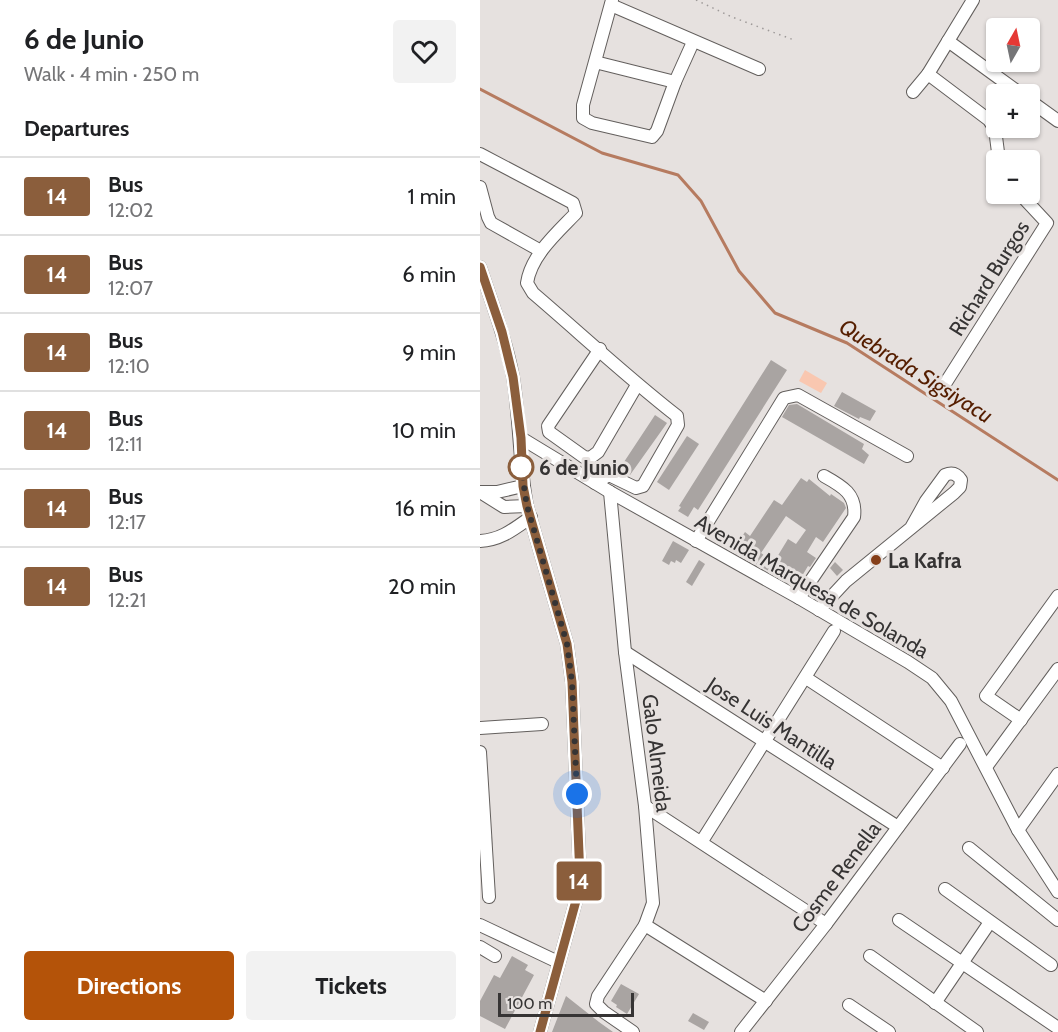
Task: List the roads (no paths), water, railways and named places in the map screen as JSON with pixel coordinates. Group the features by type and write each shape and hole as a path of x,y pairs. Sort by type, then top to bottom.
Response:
{"street":[{"path":"913,92 928,74 973,0"},
{"path":"693,42 657,131 652,136 592,123 582,118 581,112 612,3 693,42 759,69"},
{"path":"948,41 1007,84"},
{"path":"595,62 675,82"},
{"path":"928,74 988,120 995,129 998,150"},
{"path":"1040,108 1058,121"},
{"path":"480,154 573,203 576,213 541,251 526,283 533,293 600,349 637,385 677,416 678,426 640,488 609,475 595,483"},
{"path":"480,187 491,223 541,251"},
{"name":"Richard Burgos","path":"943,387 1047,223 1029,204"},
{"path":"480,267 502,332 513,377 521,438 523,486 567,644 572,682 580,878 577,897 540,1032"},
{"path":"600,349 548,426 549,432 584,457 590,458 598,452 637,385"},
{"path":"696,541 783,398 798,395 907,456"},
{"name":"Avenida Marquesa de Solanda","path":"521,438 610,492 799,598 932,678 951,701 1018,830 1058,892"},
{"path":"819,610 846,581 954,493 961,483 959,477 953,474 945,475 910,528"},
{"path":"799,598 854,517 856,505 849,494 841,486 824,477"},
{"path":"480,492 497,492 523,486"},
{"path":"480,492 504,507 529,512"},
{"name":"Galo Almeida","path":"610,492 625,652 645,806 653,903 645,925 598,996 596,1004 633,1032"},
{"path":"480,541 504,536 529,512"},
{"path":"1021,720 986,696 1058,596"},
{"path":"702,842 834,631"},
{"name":"Jose Luis Mantilla","path":"625,652 898,827"},
{"path":"987,767 1058,669"},
{"path":"806,678 943,768"},
{"path":"480,728 542,724"},
{"name":"Cosme Renella","path":"741,1032 826,924 960,744"},
{"path":"480,752 489,897"},
{"path":"1018,830 1058,774"},
{"path":"645,806 826,924"},
{"path":"969,848 1058,920"},
{"path":"945,889 1051,965"},
{"path":"899,920 1054,1025"},
{"path":"935,1004 990,922"},
{"path":"645,925 766,1001"},
{"path":"480,926 558,962"},
{"path":"480,947 495,956"},
{"path":"870,956 977,1032"},
{"path":"849,1005 889,1032"}],"waterway":[{"name":"Quebrada Sigsiyacu","path":"480,89 602,153 678,175 701,201 739,271 775,313 847,343 1058,480"}],"place":[{"name":"6 de Junio","path":"521,467"},
{"name":"La Kafra","path":"876,560"}]}
